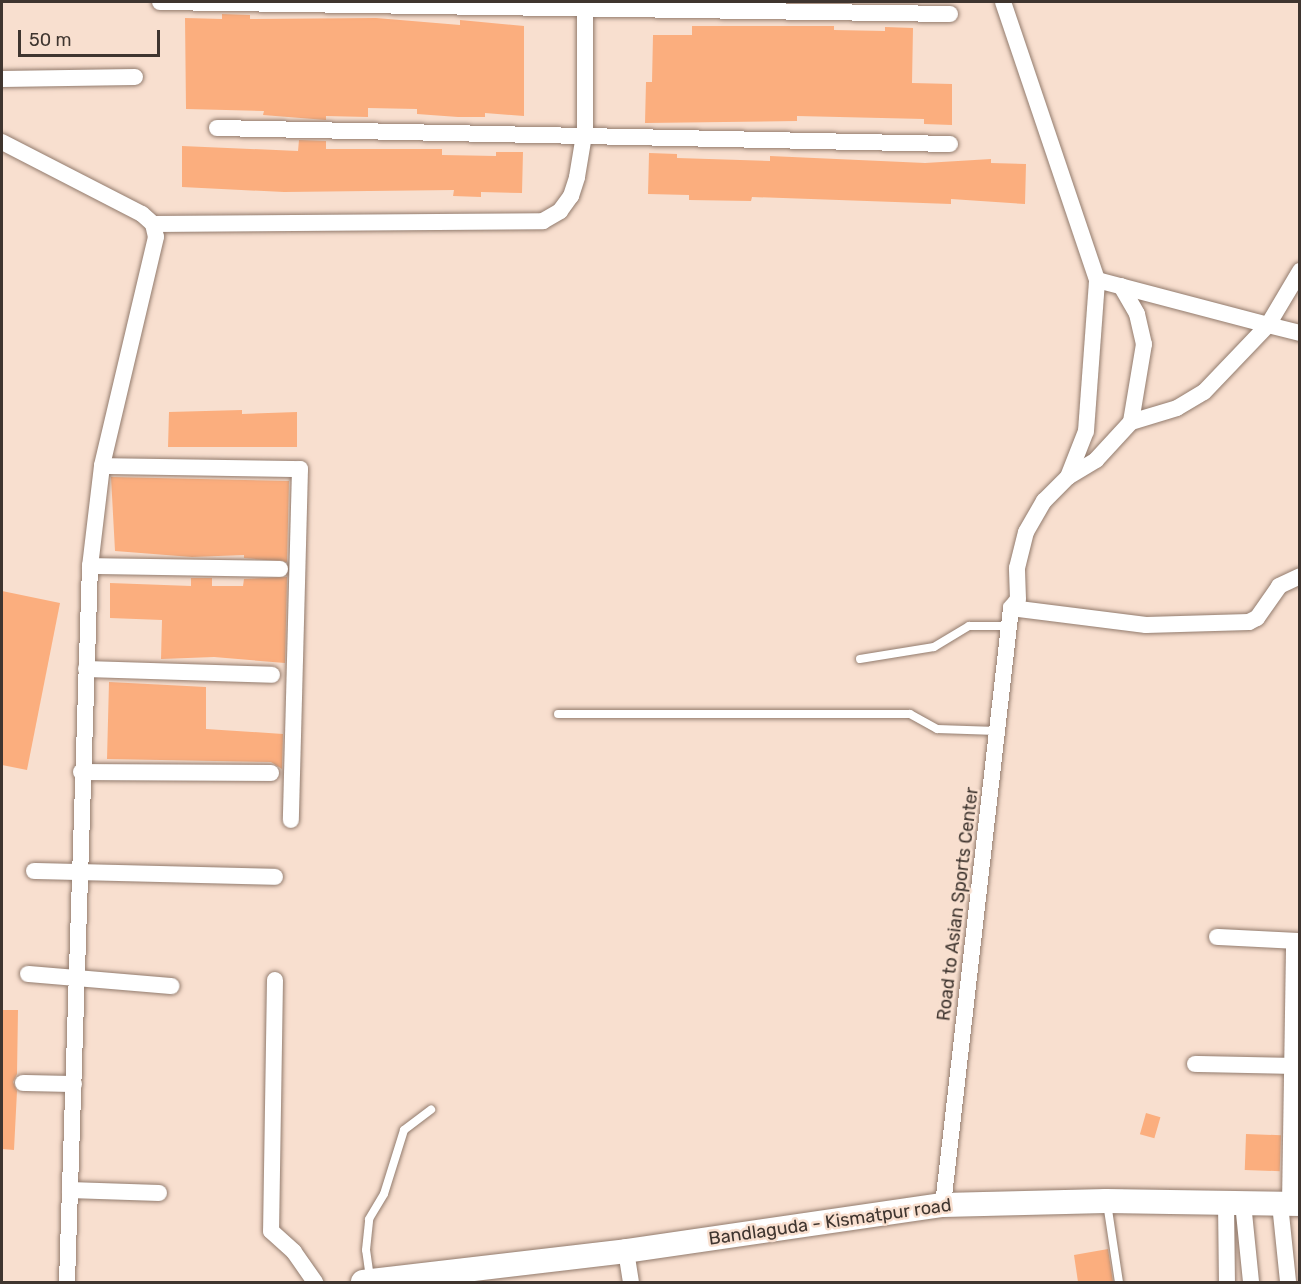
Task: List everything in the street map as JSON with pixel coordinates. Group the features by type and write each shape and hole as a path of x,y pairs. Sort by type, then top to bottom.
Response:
{"street":[{"path":"160,2 585,5 951,14"},
{"path":"1003,2 1097,279 1086,431 1068,477"},
{"path":"153,224 543,221 560,211 571,196 584,136 585,5"},
{"path":"2,79 135,77"},
{"path":"218,128 950,144"},
{"path":"2,142 142,214 153,224 156,237 102,466 90,566 81,772 82,875 67,1282"},
{"path":"1068,477 1096,460 1131,422 1177,408 1204,392 1268,325 1299,271"},
{"path":"1097,279 1299,333"},
{"path":"1121,286 1137,314 1144,344 1131,422"},
{"path":"102,466 300,469 291,820"},
{"name":"Road to Asian Sports Center","path":"943,1205 1011,608 1018,599 1017,568 1026,532 1044,501 1068,477"},
{"path":"90,566 280,569"},
{"path":"1011,608 1146,625 1249,622 1257,618 1279,586 1299,576"},
{"path":"86,669 272,675"},
{"path":"81,772 271,773"},
{"path":"34,871 82,875 275,877"},
{"path":"1217,937 1297,941 1296,1066 1288,1282"},
{"path":"28,974 172,986"},
{"path":"275,980 271,1231 294,1252 315,1282"},
{"path":"1195,1064 1296,1066"},
{"path":"23,1083 74,1084"},
{"path":"70,1190 159,1193"},
{"name":"Bandlaguda - Kismatpur road","path":"366,1282 626,1251 943,1205 1106,1201 1290,1204"},
{"path":"1227,1282 1235,1203"},
{"path":"1235,1203 1251,1282"},
{"path":"626,1251 631,1282"}],"lane":[{"path":"860,659 934,647 969,626 1009,626"},
{"path":"558,714 910,714 937,729 998,731"},
{"path":"366,1282 369,1219 384,1194 404,1130 431,1110"},
{"path":"1106,1201 1119,1282"}],"building":[{"path":"222,14 250,15 250,19 376,18 460,25 460,20 524,26 524,116 485,113 485,117 458,117 417,114 417,109 368,108 368,117 326,116 326,120 263,115 264,111 186,109 185,18 222,19"},
{"path":"692,26 834,26 834,30 885,31 885,27 913,28 912,83 952,84 952,125 924,124 924,119 797,116 797,121 645,123 646,82 652,82 653,35 692,35"},
{"path":"299,140 326,141 326,149 442,149 442,155 496,156 496,152 523,152 522,193 481,192 481,197 453,196 454,190 284,192 182,187 182,146 298,151"},
{"path":"649,153 677,154 677,158 770,161 770,156 925,163 991,159 991,163 1026,164 1025,204 951,199 951,204 752,197 751,201 689,200 689,195 648,194"},
{"path":"242,410 242,414 297,412 297,447 168,447 169,412"},
{"path":"111,477 289,481 287,562 244,558 244,555 192,557 115,551"},
{"path":"287,577 285,663 214,657 161,659 162,620 110,618 110,583 191,586 191,578 212,578 212,586 243,586 244,579"},
{"path":"2,591 60,603 27,770 2,765"},
{"path":"109,682 206,687 206,729 283,734 282,769 271,762 107,759"},
{"path":"2,1010 18,1010 17,1074 13,1082 17,1091 14,1150 2,1149"},
{"path":"1146,1113 1160,1117 1154,1138 1140,1134"},
{"path":"1246,1134 1281,1135 1280,1171 1245,1170"},
{"path":"1108,1249 1113,1282 1078,1282 1074,1255"}]}
